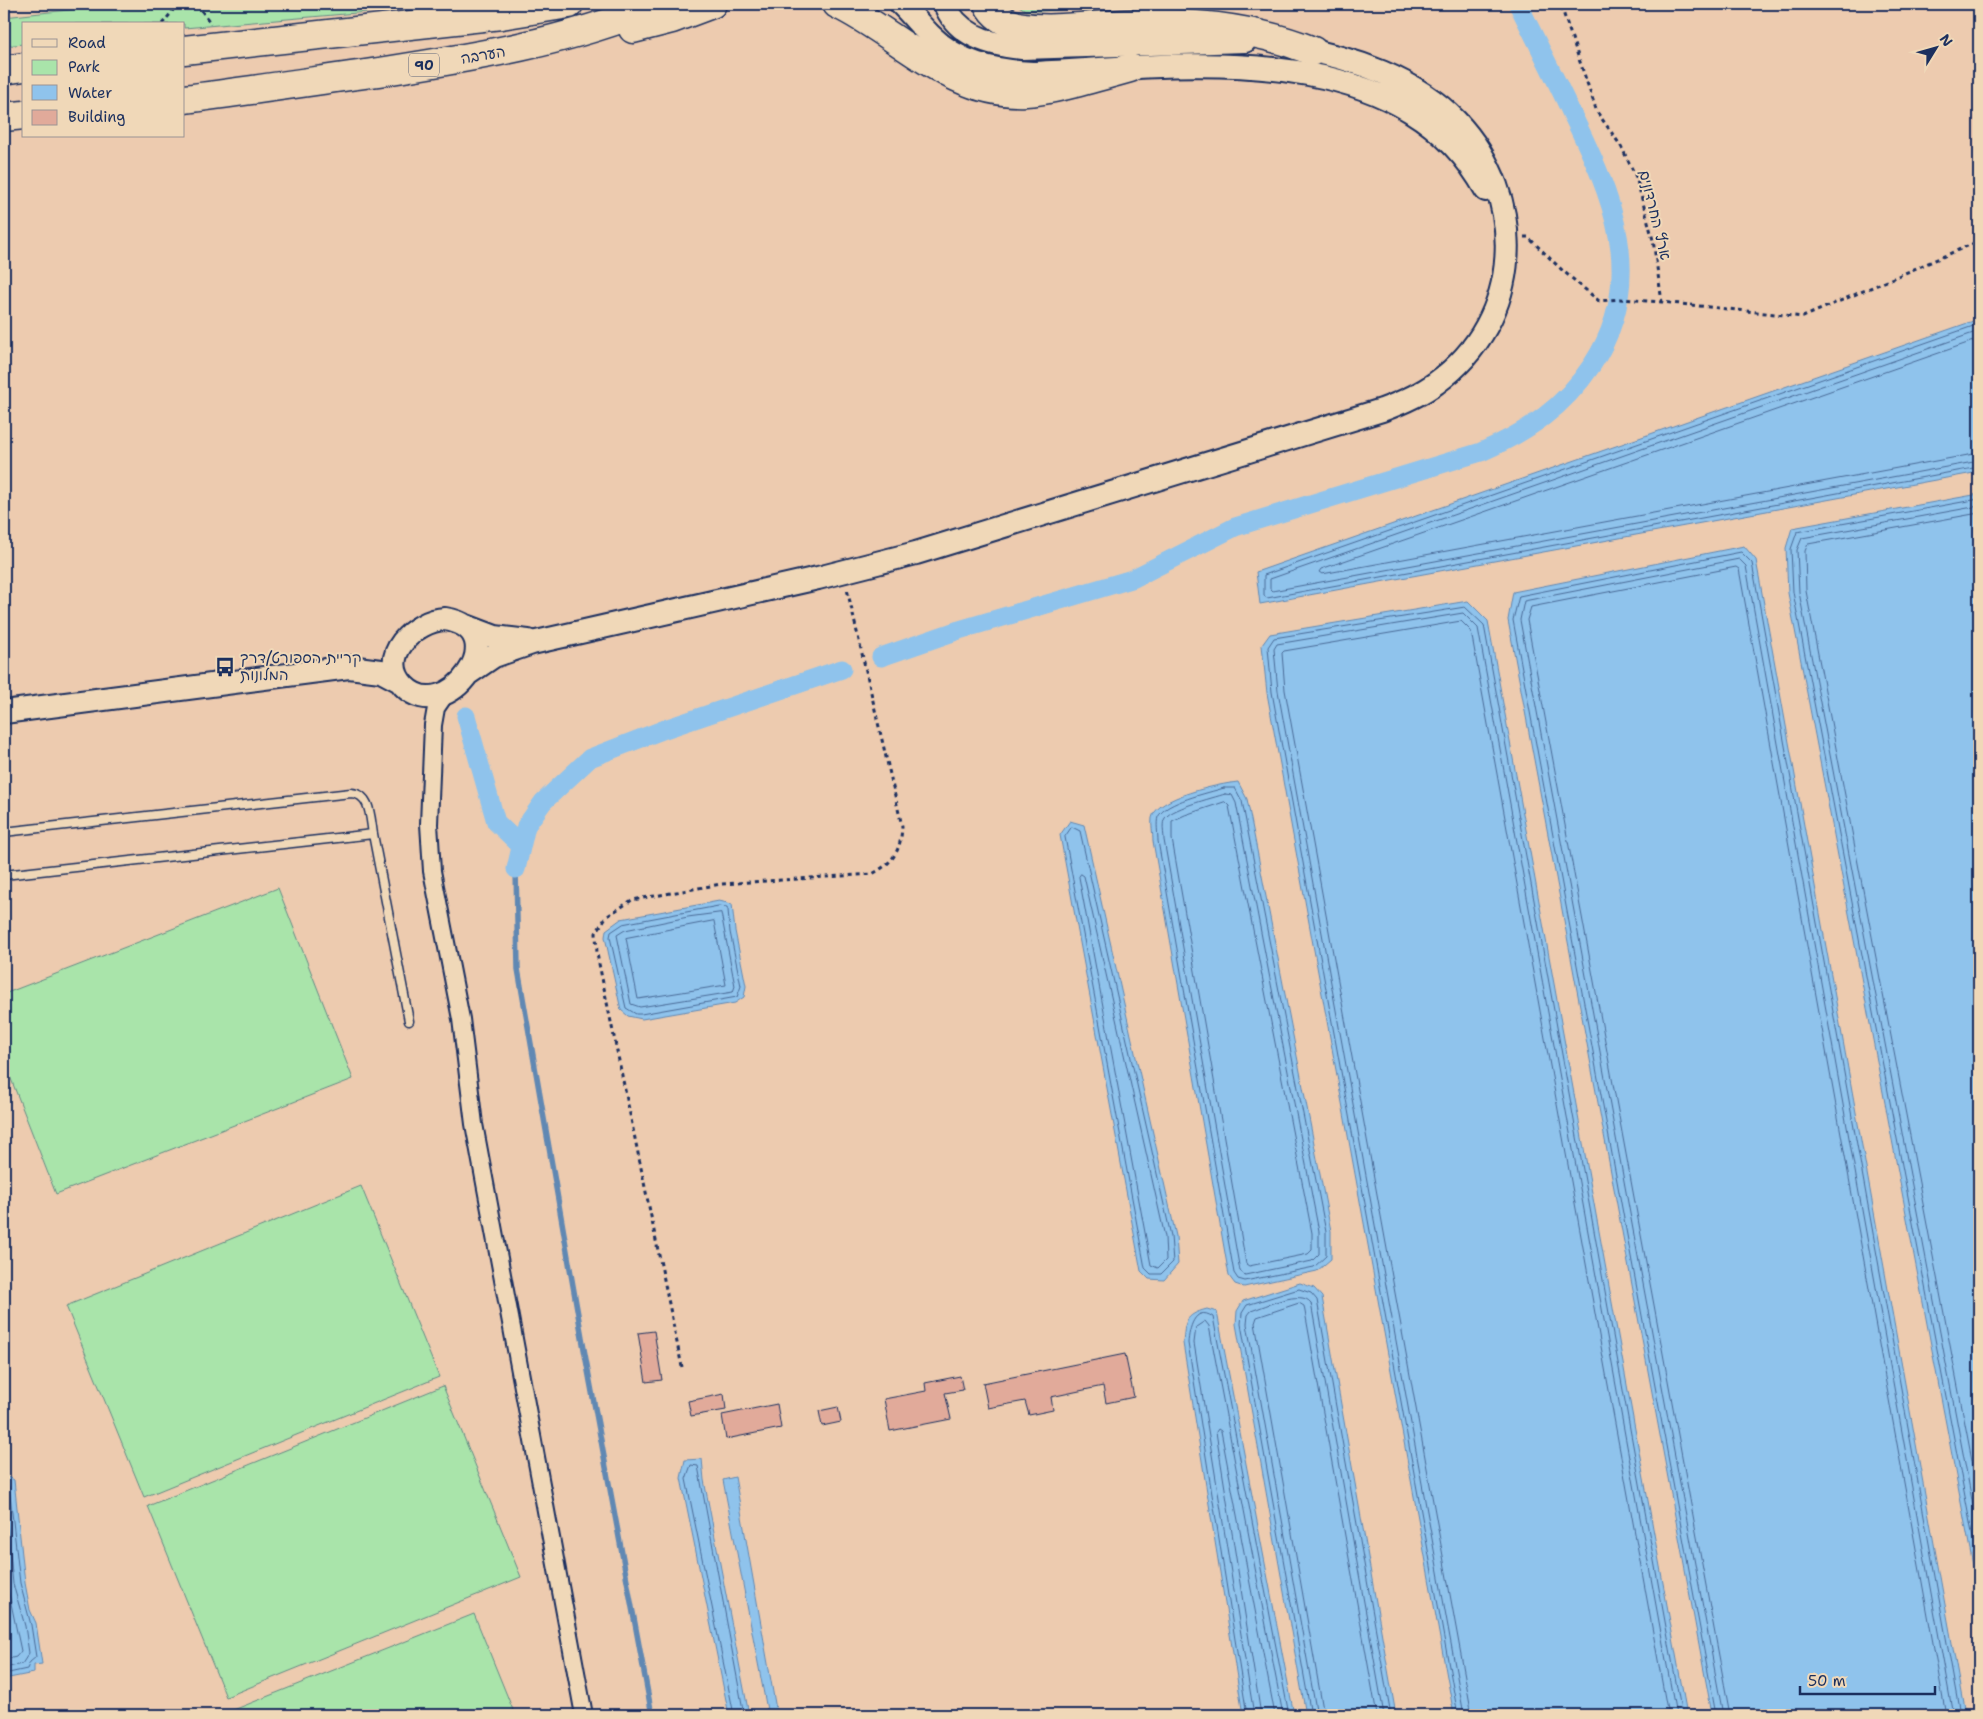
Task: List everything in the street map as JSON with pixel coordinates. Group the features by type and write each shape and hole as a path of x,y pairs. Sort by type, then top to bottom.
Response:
{"highway":[{"path":"185,50 501,15 569,4"},
{"name":"הערבה","path":"185,99 453,61 538,44 594,28 659,4"},
{"path":"538,44 578,40 642,27 712,4"},
{"path":"837,4 889,33 954,78 996,90 1029,92 1130,68"},
{"path":"988,4 1000,18 1016,26 1038,28 1155,23 1201,26 1273,38 1313,51"},
{"path":"4,70 22,68"},
{"path":"4,118 22,115"}],"street":[{"path":"901,4 942,46 969,62 984,67 1032,73 1211,65 1271,68 1332,80 1376,95 1421,119 1442,135 1461,154 1479,177 1494,204 1506,234"},
{"path":"469,673 503,652 541,641 843,572 968,537 1382,410 1410,399 1436,384 1458,364 1477,342 1491,318 1501,291 1507,264 1504,210 1497,185 1486,162 1472,140 1434,102 1411,87 1366,67 1313,51 1279,44 1230,40 1022,48 1002,46 968,32 956,21 945,4"},
{"path":"349,667 380,653 422,624 438,619 453,620 495,637 541,641"},
{"path":"408,635 396,656 396,670 400,681 406,689 419,695 435,696 458,686 469,673 476,659 476,645 471,631 466,626"},
{"path":"4,712 349,667 381,671 400,681"},
{"path":"447,692 436,708 433,725 429,824 432,871 461,1019 474,1124 584,1715"},
{"path":"419,695 429,706 433,725"}],"lane":[{"path":"4,832 351,793 360,794 366,800 410,1021"},
{"path":"4,875 373,834"}],"path":[{"path":"164,22 172,12 175,4"},
{"name":"ארץ החרדונים","path":"1568,4 1561,6 1597,112 1621,146 1636,177 1653,240 1662,302"},
{"path":"1506,234 1528,237 1562,270 1599,301 1620,299 1662,302 1803,317 1979,241"},
{"path":"682,1367 599,964 596,933 606,917 632,900 721,884 872,874 886,867 898,854 902,842 902,826 843,572"}],"green space":[{"path":"123,4 460,4 185,28 185,22 22,22 22,44 4,46 4,17"},
{"path":"1016,4 1126,4 1126,6 1040,11 1025,10"},
{"path":"278,888 353,1079 56,1194 4,1061 4,994"},
{"path":"361,1186 439,1377 144,1497 66,1306"},
{"path":"443,1386 521,1577 226,1697 148,1506"},
{"path":"474,1614 515,1715 221,1715"}],"water":[{"path":"1979,319 1979,472 1260,604 1256,572"},
{"path":"1979,494 1979,1597 1788,593 1786,548 1792,528"},
{"path":"1744,546 1756,560 1965,1715 1712,1714 1508,620 1513,592"},
{"path":"1468,601 1488,621 1687,1715 1454,1715 1267,693 1262,645 1270,634"},
{"path":"1238,782 1247,799 1331,1231 1331,1259 1317,1271 1244,1287 1235,1284 1229,1276 1153,841 1152,824 1152,818 1156,811 1164,804 1176,798 1203,789"},
{"path":"1070,821 1084,825 1176,1236 1178,1264 1164,1280 1149,1279 1141,1271 1060,835"},
{"path":"719,901 732,904 735,931 746,986 744,997 735,1003 642,1019 628,1016 621,1010 605,937 606,930 621,919"},
{"path":"1300,1283 1314,1288 1322,1297 1396,1715 1306,1715 1236,1324 1237,1311 1243,1301"},
{"path":"1207,1309 1217,1312 1294,1715 1243,1715 1183,1343 1187,1320 1199,1311"},
{"path":"702,1459 704,1480 749,1715 729,1715 681,1478 685,1460"},
{"path":"9,1477 14,1480 25,1583 30,1610 36,1623 42,1664 34,1665 34,1673 4,1679 4,1480"},
{"path":"735,1477 777,1715 768,1715 723,1480"}],"building":[{"path":"654,1331 662,1380 646,1382 638,1333"},
{"path":"1125,1354 1134,1397 1106,1403 1103,1386 1051,1397 1053,1410 1029,1415 1025,1401 988,1408 983,1383"},
{"path":"960,1376 963,1390 945,1393 951,1419 890,1431 884,1399 926,1391 925,1383"},
{"path":"724,1394 726,1410 691,1416 688,1401"},
{"path":"777,1404 781,1428 726,1439 722,1415"},
{"path":"838,1407 841,1422 822,1426 819,1411"}],"waterway":[{"path":"881,657 959,630 1132,579 1235,527 1481,452 1530,427 1569,394 1592,365 1609,333 1619,301 1621,269 1618,237 1611,206 1600,174 1518,4"},
{"path":"516,869 526,826 543,802 590,758 665,729 842,669"},
{"path":"466,716 496,822 521,846"},
{"path":"516,869 518,969 584,1349 652,1715"}],"place":[{"name":"קריית הספורט/דרך המלונות","path":"225,667"}]}
